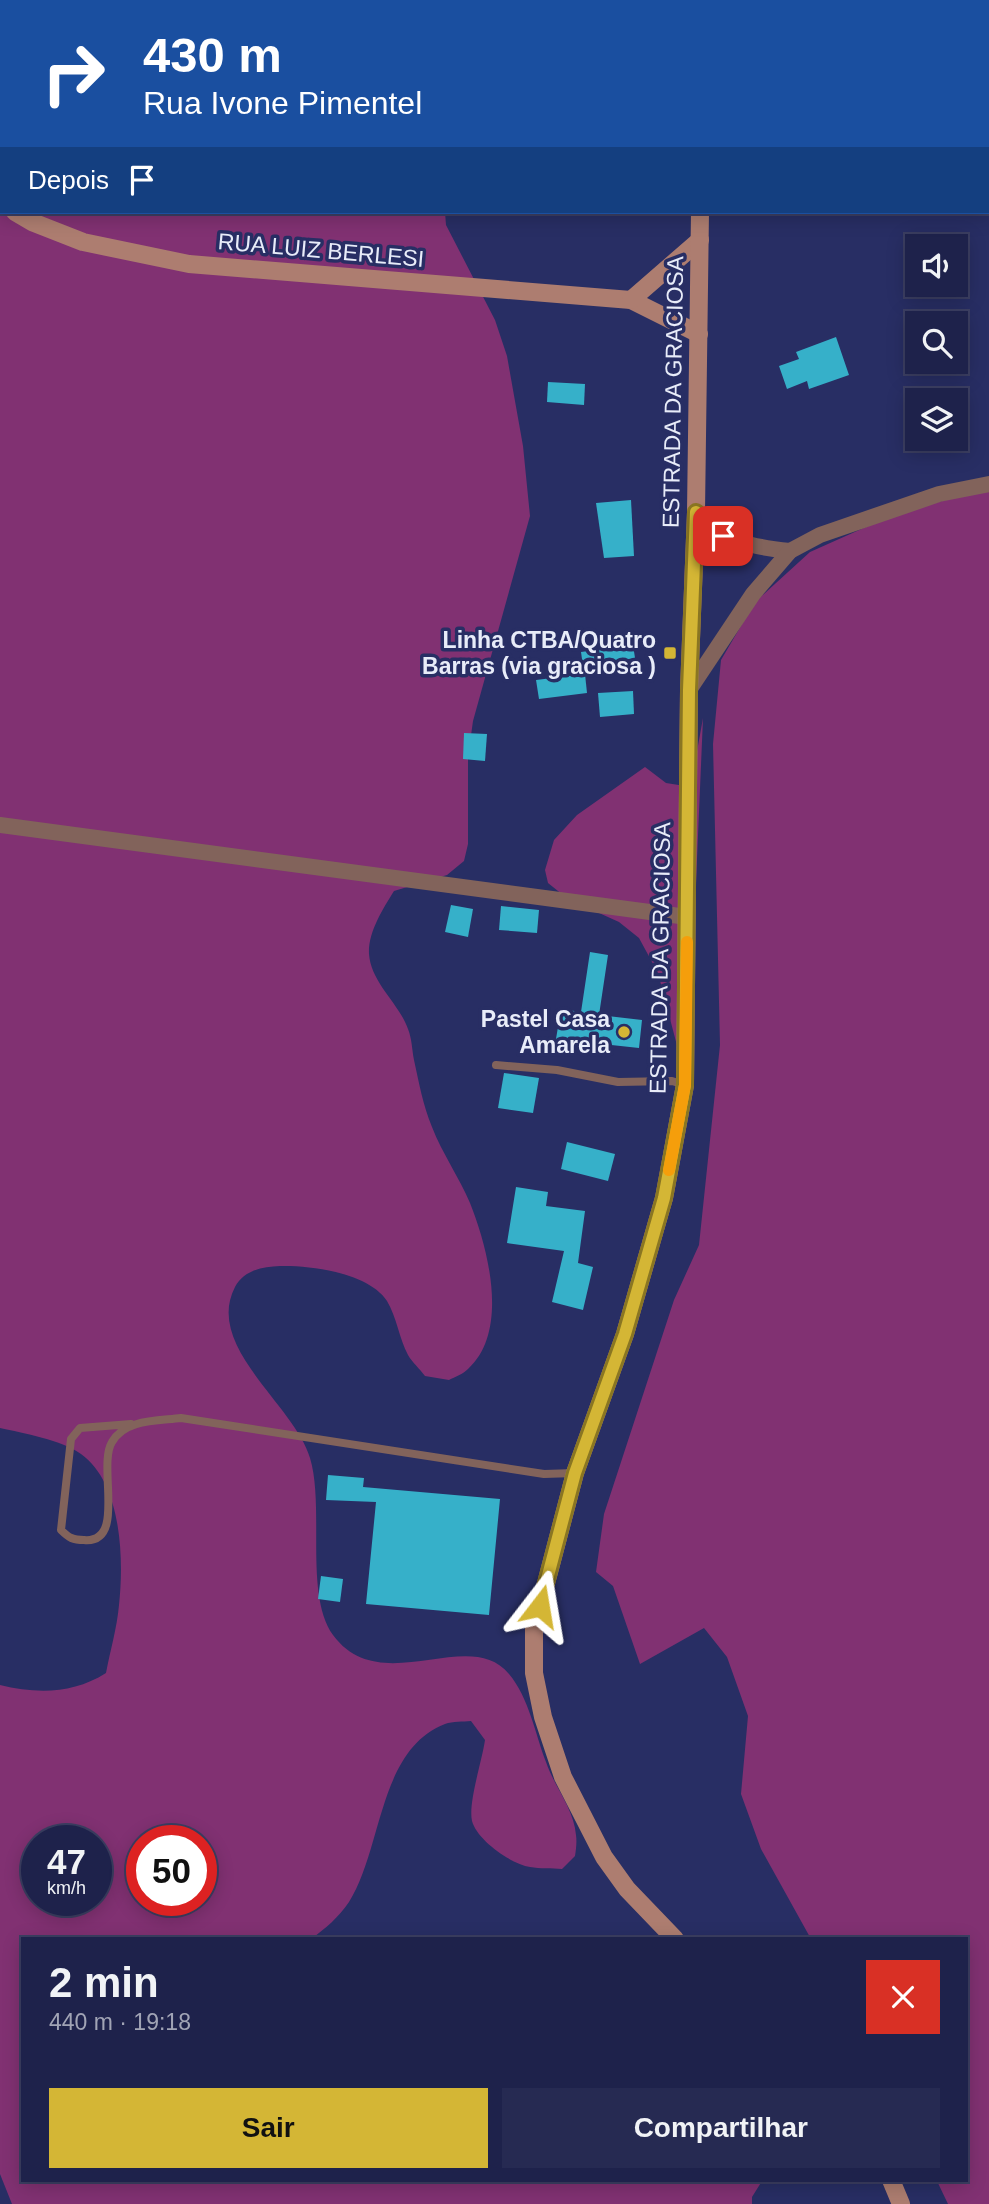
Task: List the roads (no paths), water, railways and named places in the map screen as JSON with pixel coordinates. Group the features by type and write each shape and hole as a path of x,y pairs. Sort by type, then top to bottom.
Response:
{"main road":[{"name":"RUA LUIZ BERLESI","path":"18,214 83,242 189,264 631,300 699,334"},
{"name":"ESTRADA DA GRACIOSA","path":"673,1937 627,1889 604,1857 563,1777 543,1717 534,1673 534,1629 575,1473 625,1334 660,1210 685,1085 689,690 696,512 700,214"},
{"path":"631,300 700,240"},
{"path":"892,2182 901,2204"}],"street":[{"path":"689,690 753,594 790,551 820,535 939,494 989,484"},
{"path":"696,512 723,536 790,551"},
{"path":"0,825 687,917"}],"lane":[{"path":"496,1065 556,1070 618,1082 672,1081 685,1085"},
{"path":"131,1424 111,1442 106,1464 109,1521 103,1534 91,1541 71,1539 61,1530 71,1439 80,1428 181,1418 544,1474 575,1473"}],"place":[{"name":"Linha CTBA/Quatro Barras (via graciosa )","path":"670,653"},
{"name":"Pastel Casa Amarela","path":"624,1032"}]}
